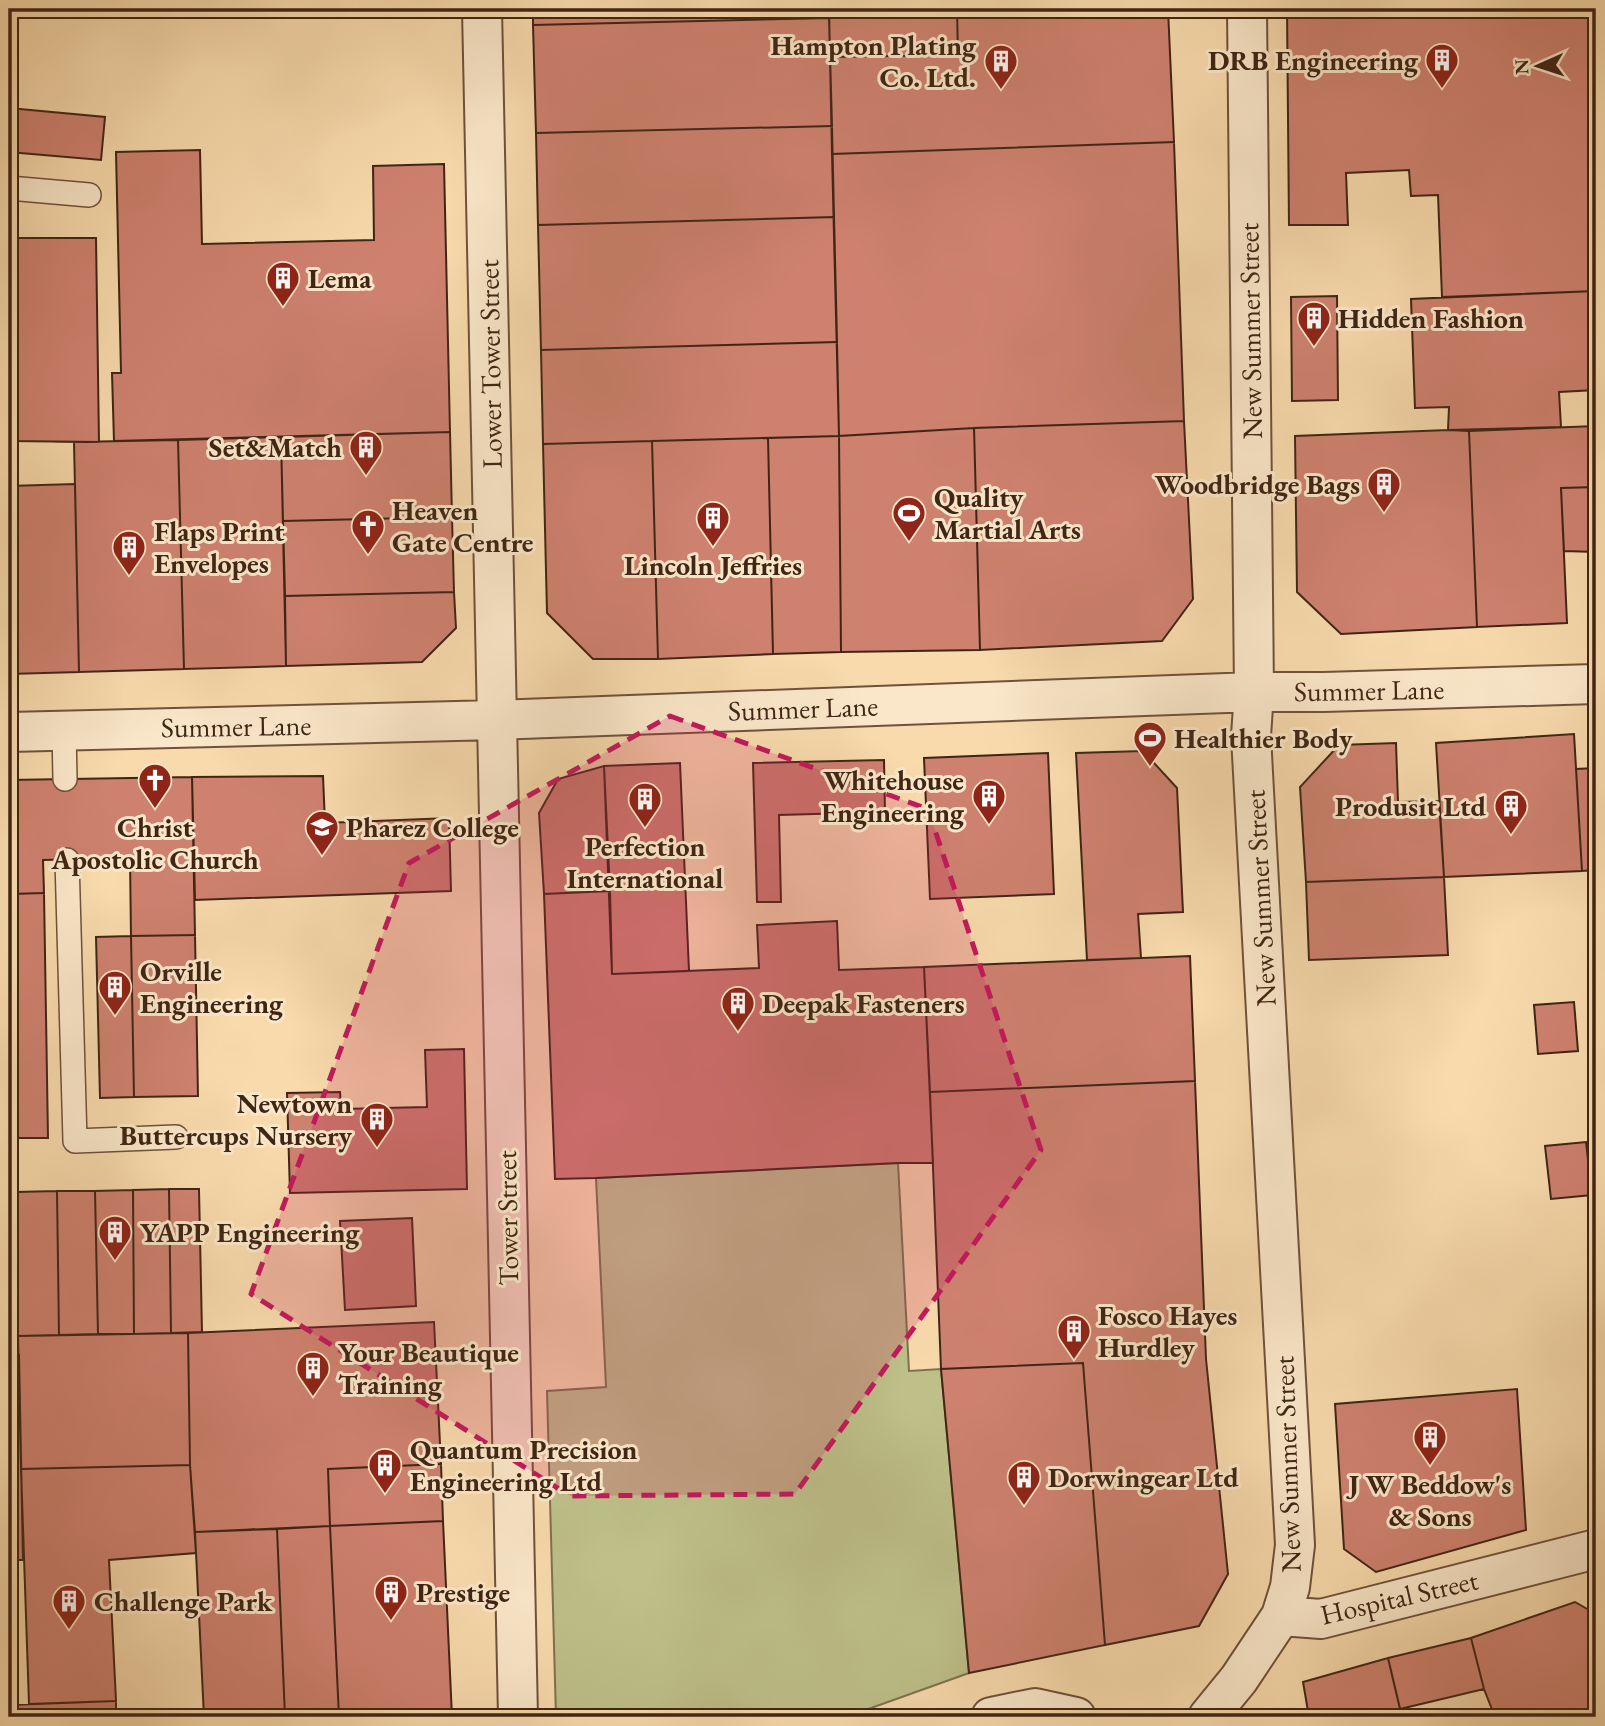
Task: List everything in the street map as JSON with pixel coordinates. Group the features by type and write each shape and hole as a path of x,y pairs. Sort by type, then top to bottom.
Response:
{"street":[{"name":"Lower Tower Street","path":"482,9 497,720"},
{"name":"New Summer Street","path":"1247,9 1254,692 1251,736 1295,1545 1290,1587 1281,1616"},
{"name":"Summer Lane","path":"9,732 497,720 1254,692 1596,684"},
{"name":"Tower Street","path":"497,720 518,1717"},
{"name":"Hospital Street","path":"1208,1717 1239,1679 1281,1616 1321,1619 1596,1549"},
{"path":"991,1717 1035,1708 1076,1717"}],"lane":[{"path":"9,188 89,195"},
{"path":"64,730 65,779"},
{"path":"67,860 75,1141 176,1137"}],"highlighted area":[{"path":"670,716 928,809 1041,1150 795,1494 570,1496 251,1294 409,863"}],"green space":[{"path":"898,1163 909,1371 941,1369 969,1673 846,1717 556,1717 547,1391 606,1387 596,1178"}],"building":[{"path":"533,9 829,9 829,18 533,25"},
{"path":"829,9 957,9 958,55 830,57"},
{"name":"Hampton Plating Co. Ltd.","path":"957,9 1168,9 1174,142 832,154 830,57 958,55"},
{"name":"DRB Engineering","path":"1287,9 1596,9 1596,291 1442,297 1438,195 1411,196 1409,170 1346,173 1348,225 1289,225"},
{"path":"829,18 832,126 536,133 533,25"},
{"path":"9,108 105,117 101,160 9,152"},
{"path":"832,126 834,217 538,225 536,133"},
{"path":"1174,142 1184,421 974,428 839,436 832,154"},
{"name":"Lema","path":"200,150 202,244 374,240 373,166 444,164 450,432 114,441 112,373 121,373 116,152"},
{"path":"834,217 837,342 541,350 538,225"},
{"path":"9,238 96,238 99,442 9,441"},
{"path":"1596,291 1596,390 1559,392 1561,427 1448,430 1449,407 1415,408 1411,299"},
{"name":"Hidden Fashion","path":"1337,296 1338,400 1292,401 1291,297"},
{"path":"837,342 839,436 543,444 541,350"},
{"path":"1184,421 1193,599 1162,641 980,650 974,428"},
{"path":"1596,426 1596,487 1561,488 1567,623 1477,627 1469,431"},
{"name":"Quality Martial Arts","path":"974,428 980,650 841,652 839,436"},
{"name":"Woodbridge Bags","path":"1469,431 1477,627 1341,634 1297,592 1295,436"},
{"name":"Set&Match","path":"450,432 452,517 283,521 281,437"},
{"path":"839,436 841,652 773,654 768,438"},
{"path":"281,437 286,666 184,669 178,440"},
{"name":"Lincoln Jeffries","path":"768,438 773,654 658,659 652,441"},
{"name":"Flaps Print Envelopes","path":"178,440 184,669 79,672 74,442"},
{"path":"652,441 658,659 593,659 547,613 543,444"},
{"path":"75,484 79,672 9,674 9,486"},
{"path":"1596,487 1596,552 1564,551 1561,488"},
{"name":"Heaven Gate Centre","path":"452,517 454,592 285,596 283,521"},
{"path":"454,592 456,628 422,662 286,666 285,596"},
{"name":"Produsit Ltd","path":"1574,734 1582,871 1444,877 1436,743"},
{"path":"1396,743 1398,802 1439,801 1444,877 1306,882 1300,787 1339,745"},
{"path":"1143,751 1177,788 1183,912 1138,914 1141,958 1087,960 1076,753"},
{"name":"Whitehouse Engineering","path":"1048,753 1054,894 930,899 924,758"},
{"name":"Deepak Fasteners","path":"884,760 885,812 779,815 781,902 757,902 753,763"},
{"name":"Perfection International","path":"680,763 689,971 612,974 604,766"},
{"path":"604,766 610,891 544,894 539,813 558,779"},
{"path":"1596,768 1596,870 1582,871 1576,769"},
{"name":"Pharez College","path":"323,776 325,823 449,818 451,891 195,900 192,777"},
{"path":"192,777 195,935 131,936 130,858 43,860 44,893 10,894 9,780"},
{"path":"1444,877 1448,955 1309,960 1306,882"},
{"name":"Deepak Fasteners","path":"610,891 612,974 759,968 757,925 837,921 839,970 924,967 933,1163 555,1179 544,894"},
{"path":"44,893 48,1138 15,1138 10,894"},
{"path":"11,905 14,1080 9,1080"},
{"path":"195,935 198,1096 134,1097 131,936"},
{"name":"Orville Engineering","path":"131,936 134,1097 100,1098 96,937"},
{"path":"1190,956 1195,1081 930,1092 924,967"},
{"path":"1574,1002 1578,1051 1538,1054 1534,1005"},
{"name":"Newtown Buttercups Nursery","path":"464,1049 467,1189 290,1193 287,1093 340,1092 341,1109 427,1107 425,1050"},
{"path":"9,1080 14,1080 16,1213 9,1213"},
{"name":"Fosco Hayes Hurdley","path":"1195,1081 1206,1359 1228,1574 1199,1626 1105,1645 1083,1363 941,1369 930,1092"},
{"path":"1586,1142 1592,1195 1551,1199 1545,1146"},
{"path":"169,1189 171,1333 134,1334 133,1190"},
{"path":"169,1189 199,1189 202,1332 171,1333"},
{"name":"YAPP Engineering","path":"133,1190 134,1334 98,1334 95,1191"},
{"path":"57,1191 95,1191 98,1334 59,1335"},
{"path":"57,1191 59,1335 18,1336 16,1192"},
{"path":"9,1213 16,1213 18,1336 9,1336"},
{"path":"412,1218 416,1306 345,1310 340,1221"},
{"name":"Your Beautique Training","path":"434,1322 441,1464 328,1469 330,1526 195,1532 190,1465 188,1333"},
{"path":"188,1333 190,1465 21,1469 18,1336"},
{"path":"9,1355 19,1355 23,1560 9,1560"},
{"name":"Dorwingear Ltd","path":"1083,1363 1105,1645 969,1673 941,1369"},
{"name":"J W Beddow's & Sons","path":"1517,1389 1526,1530 1376,1572 1344,1549 1335,1404"},
{"name":"Quantum Precision Engineering Ltd","path":"441,1464 443,1521 330,1526 328,1469"},
{"name":"Challenge Park","path":"190,1465 196,1553 109,1560 116,1701 29,1704 21,1469"},
{"name":"Prestige","path":"443,1521 452,1717 339,1717 330,1526"},
{"path":"330,1526 339,1717 285,1717 277,1529"},
{"path":"277,1529 285,1717 204,1717 195,1532"},
{"path":"1575,1602 1596,1614 1596,1717 1495,1717 1484,1689 1471,1638"},
{"path":"1471,1638 1484,1689 1400,1709 1388,1658"},
{"path":"1388,1658 1402,1717 1309,1717 1303,1682"},
{"path":"116,1701 116,1717 9,1717 9,1705"}],"place":[{"name":"DRB Engineering","path":"1442,90"},
{"name":"Hampton Plating Co. Ltd.","path":"1001,91"},
{"name":"Lema","path":"283,308"},
{"name":"Hidden Fashion","path":"1314,348"},
{"name":"Set&Match","path":"366,477"},
{"name":"Woodbridge Bags","path":"1384,514"},
{"name":"Quality Martial Arts","path":"909,543"},
{"name":"Lincoln Jeffries","path":"713,548"},
{"name":"Heaven Gate Centre","path":"368,556"},
{"name":"Flaps Print Envelopes","path":"129,577"},
{"name":"Healthier Body","path":"1150,768"},
{"name":"Christ Apostolic Church","path":"155,810"},
{"name":"Whitehouse Engineering","path":"989,826"},
{"name":"Perfection International","path":"645,829"},
{"name":"Produsit Ltd","path":"1511,836"},
{"name":"Pharez College","path":"322,857"},
{"name":"Orville Engineering","path":"115,1017"},
{"name":"Deepak Fasteners","path":"738,1033"},
{"name":"Newtown Buttercups Nursery","path":"377,1149"},
{"name":"YAPP Engineering","path":"115,1262"},
{"name":"Fosco Hayes Hurdley","path":"1074,1361"},
{"name":"Your Beautique Training","path":"313,1398"},
{"name":"J W Beddow's & Sons","path":"1430,1467"},
{"name":"Quantum Precision Engineering Ltd","path":"385,1495"},
{"name":"Dorwingear Ltd","path":"1024,1507"},
{"name":"Prestige","path":"391,1622"},
{"name":"Challenge Park","path":"69,1631"}]}
